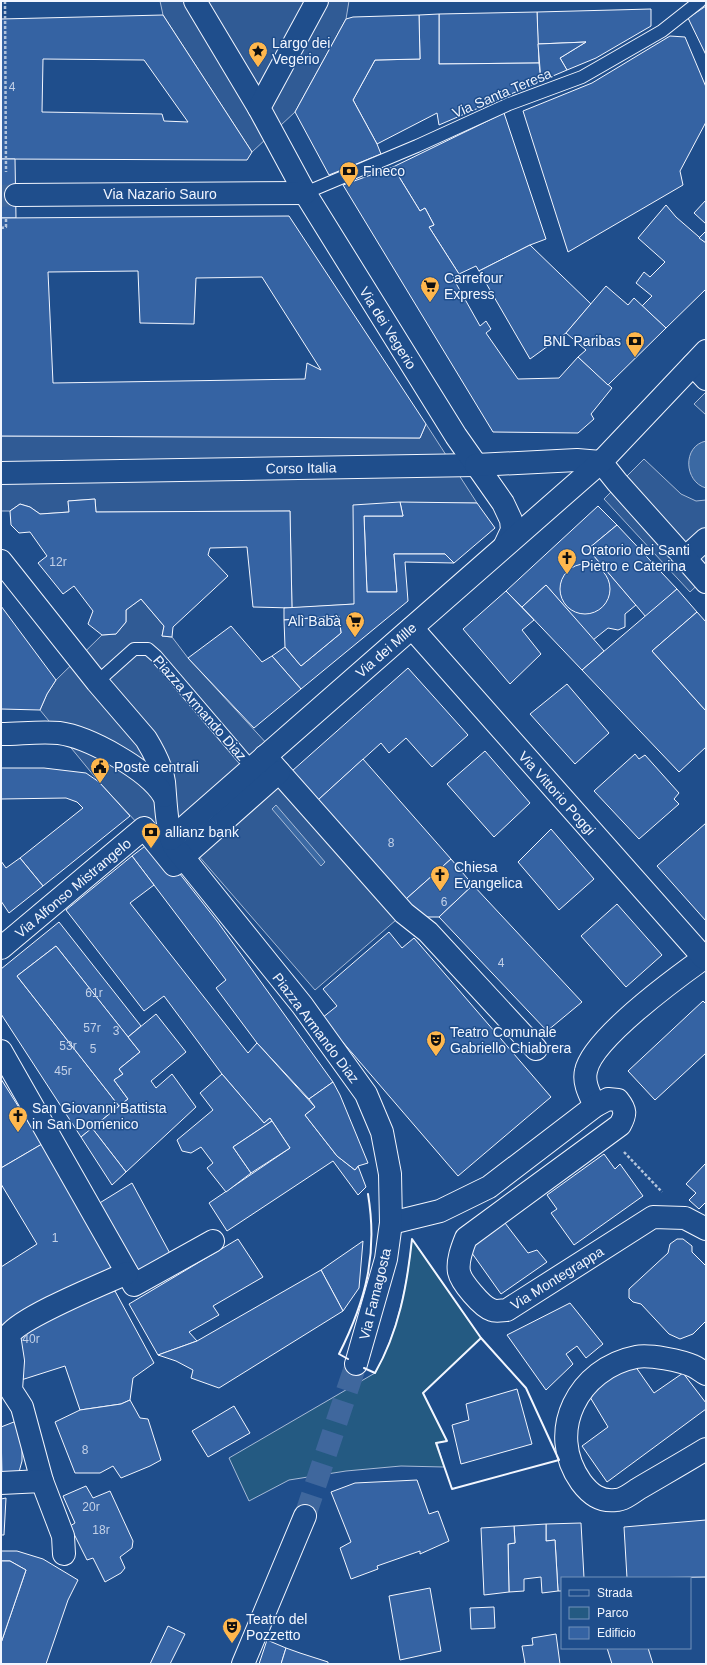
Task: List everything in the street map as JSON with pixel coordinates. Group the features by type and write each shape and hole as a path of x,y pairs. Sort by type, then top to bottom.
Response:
{"street":[{"name":"Via dei Vegerio","path":"195,1 259,108 305,193 456,436 503,503 511,520 512,530 511,537 505,546"},
{"path":"259,108 317,1"},
{"name":"Via Nazario Sauro","path":"16,195 305,193"},
{"name":"Via dei Mille","path":"171,839 601,462 702,365"},
{"name":"Corso Italia","path":"1,473 476,465 576,460 601,462"},
{"path":"601,462 706,582"},
{"path":"685,558 706,539"},
{"path":"1,561 97,682"},
{"name":"Via Vittorio Poggi","path":"412,628 705,957"},
{"name":"Piazza Armando Diaz","path":"97,682 130,719 153,749 162,774 166,819 171,839 183,858 302,1005 366,1094 383,1139 390,1174 391,1223"},
{"path":"1,734 59,733 80,739 115,755 134,767 149,779 164,796"},
{"path":"259,762 279,772 404,913 428,932 536,1049"},
{"path":"183,858 279,772"},
{"name":"Via Alfonso Mistrangelo","path":"1,948 144,828 174,865 183,858"},
{"path":"391,1223 440,1211 489,1187 596,1106 587,1087 586,1071 597,1050 622,1025 674,980 705,957"},
{"path":"1,1051 130,1279"},
{"name":"Via Montegrappa","path":"596,1106 608,1099 618,1100 625,1108 625,1115 620,1125 568,1165 466,1238 461,1252 459,1272 464,1283 481,1302 492,1310 507,1310 653,1217 686,1218 706,1229"},
{"name":"Via Famagosta","path":"356,1364 386,1259 391,1223"},
{"path":"64,1554 63,1536 42,1481 22,1407 11,1390 13,1361 9,1335 13,1329 44,1311 130,1279 213,1241"},
{"path":"706,1374 692,1366 667,1359 638,1356 614,1363 591,1379 573,1403 566,1429 566,1449 574,1471 585,1488 601,1500 618,1500 706,1450"},
{"path":"1,1484 42,1481"},
{"path":"243,1664 305,1516"}],"lane":[{"name":"Via Santa Teresa","path":"305,193 417,146 509,104 582,77 662,31 700,1"},
{"name":"Piazza Armando Diaz","path":"97,682 134,649 148,649 259,762"}],"path":[{"path":"5,1 6,159"},
{"path":"1,228 6,228 6,218"},
{"path":"608,1133 686,1218"}],"green space":[{"path":"412,1239 481,1338 423,1393 447,1441 437,1443 444,1467 401,1466 346,1471 289,1480 249,1501 229,1458 375,1373 390,1341 400,1308"}],"shaded area":[{"name":"Largo dei Vegerio","path":"160,1 349,1 346,19 295,112 252,152 163,15"},
{"path":"706,392 706,415 694,404"},
{"path":"426,424 477,503 409,503 354,604 292,608 290,511 96,512 95,499 68,501 69,512 40,514 30,507 20,504 10,511 1,511 1,436 420,438"},
{"path":"706,441 706,488 693,479 689,464 690,456 693,450 698,444"},
{"path":"644,459 681,494 696,501 706,500 706,577 690,592 604,499"},
{"path":"141,599 164,626 162,636 172,637 188,658 292,771 396,920 315,990 197,854 153,840 99,782 40,710 47,694 56,680 102,635 116,634 126,622 126,610"},
{"path":"276,805 325,862 321,866 272,809"}],"building":[{"path":"706,6 706,55 688,18"},
{"path":"651,9 651,26 596,58 567,70 560,58 586,42 538,44 537,12"},
{"path":"537,12 539,63 439,64 439,14"},
{"path":"439,14 439,64 539,63 541,81 439,125 437,113 377,144 353,100 375,60 420,59 419,15"},
{"path":"163,15 252,152 247,160 1,159 1,19","holes":["43,59 144,60 188,122 164,121 162,114 42,112"]},
{"path":"419,15 420,59 375,60 353,100 381,154 329,175 295,112 346,19 353,17"},
{"path":"670,36 685,37 706,87 706,122 680,171 683,185 568,252 523,111 592,83"},
{"path":"586,42 560,58 567,70 541,81 538,44"},
{"path":"504,113 546,239 530,245 479,271 476,266 459,274 429,227 434,225 425,208 420,211 393,167"},
{"path":"1,159 15,159 16,218 1,218"},
{"path":"393,167 420,211 425,208 434,225 429,227 459,274 453,278 480,326 486,321 491,329 486,333 518,379 559,378 578,357 612,388 591,414 594,419 578,433 493,432 343,185"},
{"path":"706,200 706,224 694,213"},
{"path":"666,205 676,217 706,243 706,289 666,328 642,306 652,296 636,283 644,272 650,277 665,262 638,238"},
{"path":"289,216 426,424 420,438 1,436 1,218","holes":["138,271 140,323 194,324 196,278 262,277 321,370 307,363 305,379 53,383 48,272"]},
{"path":"706,231 706,243 699,238"},
{"path":"530,245 591,304 566,333 530,359 479,271"},
{"path":"606,286 628,305 634,298 666,328 608,385 578,357 586,350 566,333"},
{"path":"95,499 96,512 290,511 292,608 253,607 247,547 210,548 208,555 228,576 173,627 172,637 162,636 164,626 141,599 126,610 126,622 116,634 102,635 88,624 93,611 74,586 63,594 38,563 47,556 30,532 19,533 11,525 10,511 20,504 30,507 40,514 69,512 68,501"},
{"path":"400,502 477,503 495,528 454,563 445,554 394,554 397,592 367,592 364,516 403,516"},
{"path":"400,502 403,516 364,516 367,592 397,592 394,554 445,554 454,563 405,562 408,601 301,689 272,656 285,647 301,666 341,633 339,616 284,620 284,608 354,604 353,505"},
{"name":"Oratorio dei Santi Pietro e Caterina","path":"598,506 617,525 588,549 636,605 625,614 625,627 618,630 608,628 593,640 546,585 522,607 506,591"},
{"path":"617,525 677,589 646,617 588,549"},
{"path":"585,564 594,566 603,571 608,580 610,589 608,598 603,607 594,612 585,614 576,612 567,607 562,598 560,589 562,580 567,571 576,566"},
{"path":"546,585 604,651 582,670 522,607"},
{"path":"677,589 697,612 652,651 706,711 706,747 679,772 582,670"},
{"path":"506,591 534,620 522,630 541,654 510,684 463,629"},
{"path":"1,606 56,680 47,694 40,710 1,709"},
{"path":"697,612 706,622 706,711 652,651"},
{"path":"339,616 341,633 301,666 285,647 284,620"},
{"path":"231,626 262,662 272,656 301,689 254,728 188,658"},
{"path":"408,668 468,735 432,767 406,738 389,753 381,743 318,800 292,771"},
{"path":"567,684 609,733 575,764 530,714"},
{"path":"485,751 530,803 494,837 447,784"},
{"path":"635,754 639,759 645,755 679,793 674,799 679,804 639,839 594,791"},
{"path":"363,759 451,859 406,899 318,800"},
{"path":"1,768 44,768 86,773 99,782 130,816 43,886 20,858 83,808 77,802 66,798 1,799"},
{"path":"706,823 706,921 657,866"},
{"path":"551,829 594,879 559,910 518,862"},
{"path":"153,840 217,921 333,1082 309,1099 257,1043 216,988 226,980 132,856"},
{"path":"132,856 154,885 130,903 248,1053 257,1043 315,1107 305,1115 337,1156 355,1170 358,1166 366,1187 358,1195 333,1161 227,1231 209,1203 290,1148 270,1118 264,1123 222,1074 164,996 144,1011 66,910"},
{"path":"20,858 43,886 9,913 1,901 1,861 6,868"},
{"name":"Chiesa Evangelica","path":"451,859 473,885 439,917 423,917 406,899"},
{"path":"473,885 582,1002 547,1031 439,917"},
{"path":"617,904 662,955 626,987 581,936"},
{"path":"59,922 141,1026 128,1037 56,946 17,976 119,1106 81,1137 1,1014 1,969"},
{"name":"Teatro Comunale Gabriello Chiabrera","path":"389,932 402,948 414,938 551,1097 458,1176 322,1018 337,1006 323,989"},
{"path":"56,946 140,1052 119,1069 123,1074 114,1080 128,1099 119,1106 17,976"},
{"path":"703,1001 706,1004 706,1053 655,1100 628,1071"},
{"path":"156,1014 186,1052 151,1081 156,1088 172,1074 196,1107 126,1172 92,1128 128,1099 114,1080 123,1074 119,1069 140,1052 128,1037"},
{"path":"222,1074 264,1123 270,1118 272,1121 233,1147 251,1173 226,1192 207,1168 213,1163 201,1147 191,1153 182,1151 177,1140 213,1110 200,1093"},
{"name":"San Giovanni Battista in San Domenico","path":"1,1079 42,1144 1,1168"},
{"path":"333,1082 340,1095 368,1163 358,1166 355,1170 337,1156 305,1115 315,1107 309,1099"},
{"path":"272,1121 290,1148 251,1173 233,1147"},
{"path":"92,1128 126,1172 112,1185 81,1137"},
{"path":"42,1144 115,1273 1,1330 1,1267 37,1244 1,1184 1,1168"},
{"path":"604,1154 615,1169 620,1164 643,1196 574,1245 551,1213 557,1209 547,1195"},
{"path":"706,1163 706,1202 699,1209 689,1200 696,1193 686,1184"},
{"path":"132,1183 173,1259 139,1274 98,1204"},
{"path":"505,1223 528,1253 537,1250 547,1262 501,1294 469,1249"},
{"path":"238,1239 263,1277 213,1306 219,1315 189,1332 197,1341 158,1355 129,1304"},
{"path":"677,1239 683,1239 692,1246 692,1252 706,1266 706,1321 693,1334 680,1339 669,1334 641,1304 633,1302 629,1298 629,1289 668,1253 670,1244"},
{"path":"363,1241 359,1288 343,1311 321,1270"},
{"path":"321,1270 343,1311 219,1388 191,1378 193,1370 176,1361 158,1355 197,1341"},
{"path":"115,1291 154,1363 133,1378 130,1400 121,1404 80,1410 65,1366 18,1381 15,1334 48,1314"},
{"path":"570,1303 603,1344 586,1358 577,1346 566,1354 573,1364 546,1390 507,1335"},
{"path":"633,1363 654,1393 683,1373 706,1403 706,1409 607,1482 582,1446 608,1427 590,1397 602,1381"},
{"path":"517,1389 532,1444 461,1464 452,1425 469,1420 466,1404"},
{"path":"130,1400 140,1418 148,1419 161,1460 121,1478 113,1466 100,1473 75,1473 55,1422 80,1410 121,1404"},
{"path":"234,1406 250,1433 208,1457 192,1431"},
{"path":"19,1420 22,1437 22,1461 19,1472 2,1478 1,1427"},
{"path":"417,1480 429,1514 438,1511 449,1541 420,1554 420,1551 377,1566 378,1569 351,1579 340,1548 351,1542 331,1492 355,1483"},
{"path":"86,1486 93,1498 110,1491 133,1541 132,1548 120,1557 125,1568 121,1573 105,1582 93,1558 87,1560 70,1526 75,1523 63,1496"},
{"path":"6,1498 4,1535 1,1535 1,1499"},
{"path":"706,1520 706,1577 627,1577 624,1527"},
{"path":"581,1523 584,1577 561,1577 561,1591 558,1591 555,1540 546,1541 546,1524"},
{"path":"546,1524 546,1541 555,1540 558,1591 542,1593 541,1577 524,1579 524,1591 509,1592 508,1544 515,1543 514,1526"},
{"path":"514,1526 515,1543 508,1544 509,1592 484,1595 481,1528"},
{"path":"1,1551 17,1551 43,1559 78,1580 68,1600 46,1664 1,1664 1,1643 26,1570 10,1561 1,1561"},
{"path":"1,1561 10,1561 26,1570 1,1643"},
{"path":"430,1588 441,1651 400,1660 389,1596"},
{"path":"494,1607 495,1628 471,1629 470,1608"},
{"path":"168,1626 185,1634 170,1664 150,1664"},
{"path":"556,1634 560,1664 521,1664 525,1663 522,1646 533,1645 532,1638"},
{"path":"267,1640 286,1648 281,1664 259,1664"},
{"path":"286,1648 328,1662 328,1664 281,1664"},
{"path":"607,1649 648,1649 653,1664 612,1664"}],"tunnel":[{"path":"1,196 16,195"},
{"path":"305,1516 356,1364"}],"wall":[{"path":"348,1359 339,1354 363,1295 370,1257 371,1216 368,1194"},
{"path":"364,1368 375,1373 396,1325 401,1308 412,1239 481,1338"},
{"path":"481,1338 526,1388 559,1460 452,1489 436,1443 447,1441 423,1393 481,1338"}],"place":[{"name":"Largo dei Vegerio","path":"258,68"},
{"name":"Fineco","path":"349,188"},
{"name":"Carrefour Express","path":"430,303"},
{"name":"BNL Paribas","path":"635,358"},
{"name":"Oratorio dei Santi Pietro e Caterina","path":"567,575"},
{"name":"Alì Babà","path":"355,638"},
{"name":"Poste centrali","path":"100,784"},
{"name":"allianz bank","path":"151,849"},
{"name":"Chiesa Evangelica","path":"440,892"},
{"name":"Teatro Comunale Gabriello Chiabrera","path":"436,1057"},
{"name":"San Giovanni Battista in San Domenico","path":"18,1133"},
{"name":"Teatro del Pozzetto","path":"232,1644"}]}
